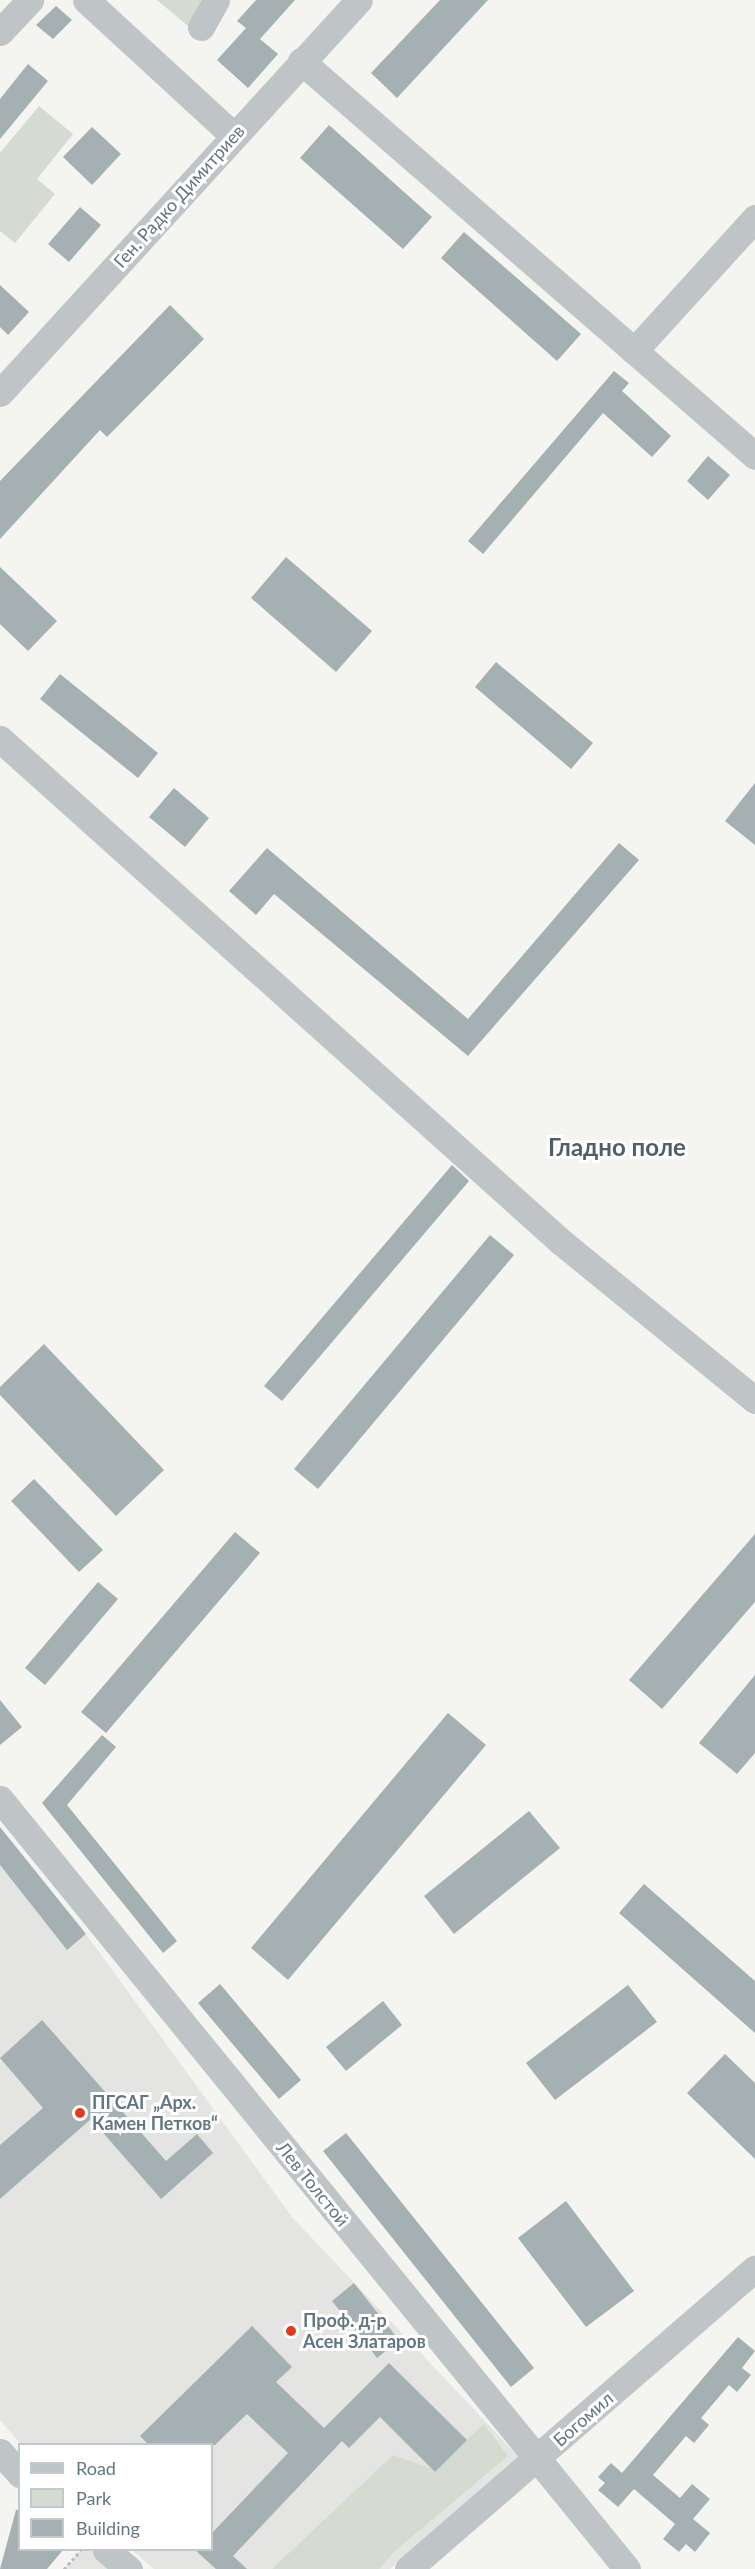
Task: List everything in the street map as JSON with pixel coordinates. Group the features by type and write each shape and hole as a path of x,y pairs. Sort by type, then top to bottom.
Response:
{"street":[{"path":"0,32 30,0"},
{"path":"86,0 234,136"},
{"path":"201,27 216,0"},
{"name":"Ген. Радко Димитриев","path":"4,381 359,0"},
{"path":"301,61 755,456"},
{"path":"634,351 755,218"},
{"path":"0,739 560,1241 755,1400"},
{"name":"Лев Толстой","path":"0,1799 627,2569"},
{"name":"Богомил","path":"408,2569 537,2460 754,2270"},
{"path":"0,2452 18,2472"},
{"path":"107,2551 129,2569"}],"path":[{"path":"64,2569 80,2551"}],"shaded area":[{"path":"0,1865 67,1950 86,1934 292,2217 519,2457 390,2569 154,2569 133,2551 213,2551 213,2443 20,2443 0,2420"},
{"path":"80,2551 107,2551 129,2569 64,2569"}],"green space":[{"path":"157,0 201,0 188,26"},
{"path":"39,106 73,134 37,179 55,194 15,243 0,231 0,153"},
{"path":"484,2424 508,2456 394,2552 379,2569 272,2569 393,2455 433,2469"}],"building":[{"path":"256,0 295,0 260,39 278,54 248,88 217,60 246,28 237,21"},
{"path":"440,0 488,0 397,98 371,73"},
{"path":"56,6 72,20 53,39 36,25"},
{"path":"28,64 48,81 0,139 0,99"},
{"path":"329,125 432,217 403,249 300,158"},
{"path":"92,127 121,154 92,185 63,157"},
{"path":"80,207 101,225 69,262 48,244"},
{"path":"464,232 581,334 557,361 441,258"},
{"path":"0,285 29,312 8,335 0,327"},
{"path":"170,305 204,339 107,437 100,430 0,539 0,481"},
{"path":"614,371 629,383 622,391 671,436 652,457 603,413 483,554 468,541"},
{"path":"708,456 730,475 708,500 687,481"},
{"path":"286,557 372,631 336,672 251,598"},
{"path":"0,567 57,621 28,651 0,624"},
{"path":"496,662 593,743 571,769 475,687"},
{"path":"60,674 158,753 138,778 40,699"},
{"path":"755,783 755,845 725,821"},
{"path":"174,788 209,818 185,847 149,817"},
{"path":"619,843 639,860 468,1056 274,894 256,915 229,891 267,848 468,1019"},
{"path":"452,1165 469,1181 282,1401 264,1386"},
{"path":"490,1235 514,1255 318,1489 294,1469"},
{"path":"44,1344 164,1470 116,1516 0,1395 0,1387"},
{"path":"34,1479 103,1550 79,1572 11,1501"},
{"path":"235,1532 260,1553 106,1733 81,1712"},
{"path":"755,1534 755,1602 662,1709 629,1680"},
{"path":"98,1582 118,1599 45,1685 25,1668"},
{"path":"755,1675 755,1753 737,1774 699,1743"},
{"path":"0,1700 22,1727 0,1745"},
{"path":"448,1713 486,1745 288,1980 251,1948"},
{"path":"102,1735 116,1747 67,1805 177,1941 163,1953 42,1803"},
{"path":"529,1811 560,1848 454,1934 424,1896"},
{"path":"0,1827 86,1934 67,1950 0,1865"},
{"path":"644,1884 755,1981 755,2033 619,1913"},
{"path":"220,1984 301,2080 279,2099 198,2003"},
{"path":"628,1985 657,2022 555,2100 526,2063"},
{"path":"383,2001 402,2025 346,2071 326,2047"},
{"name":"ПГСАГ „Арх. Камен Петков“","path":"42,2020 166,2161 197,2134 213,2153 161,2199 91,2119 0,2199 0,2145 43,2108 0,2058"},
{"path":"725,2054 755,2083 755,2159 687,2093"},
{"path":"346,2133 534,2368 511,2387 323,2151"},
{"path":"566,2201 634,2291 586,2327 518,2238"},
{"path":"354,2283 399,2340 377,2358 332,2301"},
{"path":"252,2326 292,2367 276,2382 324,2428 389,2363 467,2440 435,2472 380,2417 349,2448 342,2441 233,2556 247,2569 216,2569 196,2551 213,2551 213,2532 288,2453 247,2414 215,2445 213,2443 147,2443 140,2436"},
{"path":"738,2337 755,2351 742,2368 751,2375 737,2392 729,2385 701,2418 709,2425 694,2443 686,2436 653,2475 680,2498 692,2484 710,2499 693,2519 710,2533 695,2552 686,2544 679,2552 663,2539 675,2524 634,2489 618,2507 598,2490 605,2483 598,2477 611,2463 622,2473"},
{"path":"16,2510 18,2510 18,2551 62,2551 47,2569 0,2569"}],"place":[{"name":"ПГСАГ „Арх. Камен Петков“","path":"80,2113"},
{"name":"Проф. д-р Асен Златаров","path":"291,2331"}],"district":[{"name":"Гладно поле","path":"617,1147"}]}
